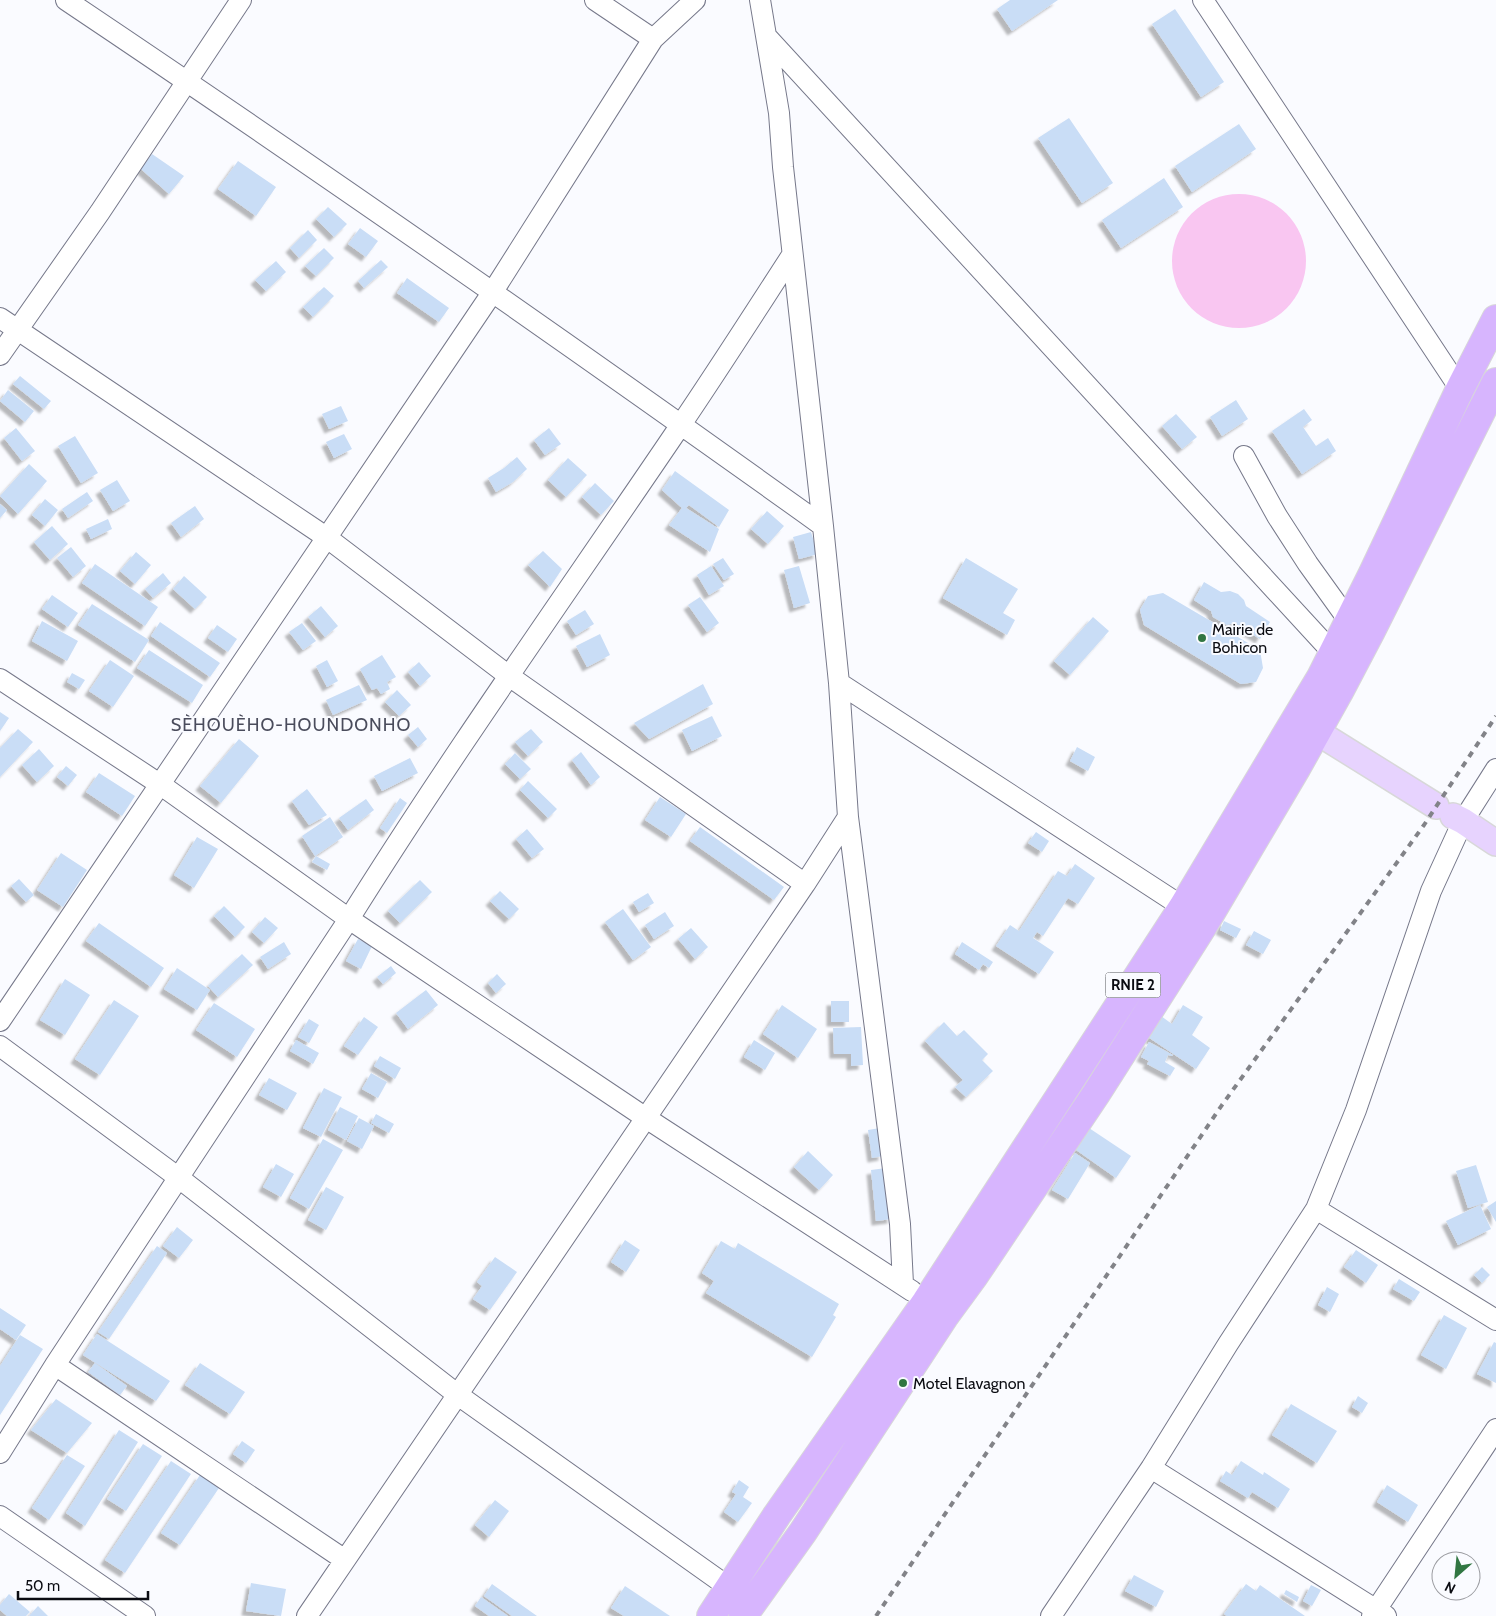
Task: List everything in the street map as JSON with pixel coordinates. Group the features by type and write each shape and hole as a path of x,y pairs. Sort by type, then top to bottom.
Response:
{"highway":[{"name":"RNIE 2","path":"711,1616 777,1515 935,1310 1096,1094 1203,926 1240,862 1306,726 1333,653 1460,389 1496,319"},
{"name":"RNIE 2","path":"748,1610 803,1532 1072,1079 1184,907 1217,849 1372,631 1496,382"},
{"path":"1217,849 1240,862"},
{"path":"1072,1079 1096,1094"}],"main road":[{"path":"1306,726 1496,843"}],"street":[{"path":"66,0 188,82 682,424 823,526"},
{"path":"0,355 100,212 241,0"},
{"path":"595,0 653,39"},
{"path":"0,1021 492,293 653,39 695,0"},
{"path":"760,0 779,112 792,255 839,683 848,817 900,1224 903,1284"},
{"path":"1203,0 1460,389"},
{"path":"766,36 1333,653"},
{"path":"0,1453 55,1365 381,869 509,676 682,424 792,255"},
{"path":"0,318 326,536 509,676 805,884"},
{"path":"1244,456 1277,516 1308,564 1349,621"},
{"path":"0,679 161,785 349,919 826,1237 903,1284 935,1310"},
{"path":"839,683 1184,907"},
{"path":"1051,1616 1151,1468 1223,1352 1316,1209 1356,1110 1431,891 1450,815 1496,769"},
{"path":"308,1616 805,884 848,817"},
{"path":"0,1046 179,1178 458,1395 730,1588 748,1610"},
{"path":"1316,1209 1496,1320"},
{"path":"55,1365 345,1560"},
{"path":"1151,1468 1378,1614 1496,1429"},
{"path":"0,1516 144,1616"}],"shaded area":[{"path":"1239,194 1265,199 1287,213 1301,235 1306,261 1301,287 1287,309 1265,323 1239,328 1213,323 1191,309 1177,287 1172,261 1177,235 1191,213 1213,199"}],"building":[{"path":"1010,0 1058,0 1012,31 997,9"},
{"path":"1175,9 1224,82 1201,97 1152,24"},
{"path":"1069,118 1113,183 1082,203 1038,138"},
{"path":"1239,124 1256,149 1192,192 1175,166"},
{"path":"152,154 184,176 169,194 141,169"},
{"path":"238,161 276,187 256,216 218,189"},
{"path":"1164,178 1183,207 1121,248 1102,220"},
{"path":"328,207 347,224 334,237 316,219"},
{"path":"360,228 378,241 366,257 348,244"},
{"path":"308,230 317,240 299,258 290,248"},
{"path":"324,248 334,258 316,276 305,266"},
{"path":"381,260 388,267 364,288 358,281"},
{"path":"276,261 286,272 266,291 255,280"},
{"path":"407,278 449,308 439,322 397,293"},
{"path":"324,287 334,296 313,317 303,307"},
{"path":"20,376 51,401 44,409 13,384"},
{"path":"8,390 34,411 25,422 0,401"},
{"path":"1236,400 1248,419 1222,436 1210,417"},
{"path":"341,406 348,421 329,429 322,414"},
{"path":"1304,409 1312,420 1303,427 1316,446 1328,438 1336,451 1302,474 1272,431"},
{"path":"1176,414 1197,437 1182,449 1162,426"},
{"path":"16,428 35,451 22,461 4,438"},
{"path":"549,428 561,444 545,455 534,440"},
{"path":"344,434 352,449 334,458 326,442"},
{"path":"75,436 98,473 81,483 58,446"},
{"path":"517,457 527,469 513,482 496,492 488,478"},
{"path":"568,458 587,475 566,497 548,480"},
{"path":"29,464 47,481 18,514 0,496"},
{"path":"675,471 729,510 719,527 689,505 686,508 719,529 710,552 669,525 682,508 662,490"},
{"path":"117,480 130,501 113,511 100,490"},
{"path":"595,483 614,501 601,515 582,497"},
{"path":"87,492 93,501 68,518 62,509"},
{"path":"45,499 58,510 45,526 32,515"},
{"path":"0,504 7,510 0,518"},
{"path":"195,506 204,519 181,537 171,523"},
{"path":"767,511 784,526 768,544 751,529"},
{"path":"108,519 112,529 91,539 86,529"},
{"path":"52,526 68,544 50,560 34,542"},
{"path":"811,532 818,554 799,559 793,537"},
{"path":"71,547 86,566 73,577 57,558"},
{"path":"543,551 562,569 550,587 528,565"},
{"path":"136,552 151,565 135,584 120,571"},
{"path":"723,558 734,574 724,580 713,564"},
{"path":"966,558 1018,589 1003,613 1015,620 1007,635 943,598"},
{"path":"95,564 158,607 145,626 82,583"},
{"path":"711,566 724,586 709,595 697,575"},
{"path":"799,566 810,603 794,608 784,570"},
{"path":"163,573 171,583 153,598 145,589"},
{"path":"184,576 207,597 195,609 173,589"},
{"path":"1204,582 1221,592 1230,591 1238,594 1244,600 1246,606 1270,622 1260,639 1234,623 1227,625 1213,617 1211,611 1194,600"},
{"name":"Mairie de Bohicon","path":"1163,593 1260,650 1263,668 1256,682 1241,684 1144,625 1140,610 1148,596"},
{"path":"52,595 78,613 68,627 42,609"},
{"path":"700,597 719,623 707,632 688,605"},
{"path":"92,604 149,640 135,662 78,625"},
{"path":"321,606 338,626 325,637 308,617"},
{"path":"585,610 594,624 576,635 567,621"},
{"path":"1093,617 1109,631 1070,675 1054,661"},
{"path":"42,621 78,641 67,661 32,641"},
{"path":"160,622 220,663 210,677 151,636"},
{"path":"302,623 316,641 303,650 289,632"},
{"path":"217,625 237,639 228,652 208,638"},
{"path":"600,634 610,655 587,667 576,646"},
{"path":"149,650 203,685 192,703 137,668"},
{"path":"382,655 396,677 387,682 390,689 381,694 377,688 372,690 360,669"},
{"path":"110,660 134,676 113,707 89,691"},
{"path":"327,660 338,681 327,687 316,666"},
{"path":"419,662 431,676 420,686 408,672"},
{"path":"72,673 85,680 79,689 67,682"},
{"path":"703,684 713,704 649,739 634,723"},
{"path":"359,685 367,700 333,715 326,700"},
{"path":"397,690 411,705 399,716 385,702"},
{"path":"0,712 9,718 0,731"},
{"path":"712,716 722,736 692,751 682,730"},
{"path":"418,727 427,739 418,747 408,735"},
{"path":"18,729 33,742 0,777 0,748"},
{"path":"531,729 543,742 528,756 515,742"},
{"path":"239,739 259,756 221,803 200,786"},
{"path":"1077,747 1095,757 1088,771 1070,761"},
{"path":"39,749 54,766 37,782 22,765"},
{"path":"581,752 600,777 591,785 572,760"},
{"path":"515,753 531,769 520,779 505,764"},
{"path":"410,758 418,773 382,791 374,776"},
{"path":"66,766 77,775 68,786 57,777"},
{"path":"99,773 135,796 122,816 86,792"},
{"path":"528,781 557,809 548,818 520,790"},
{"path":"307,789 327,815 309,825 292,801"},
{"path":"660,797 686,814 671,837 645,820"},
{"path":"400,798 407,803 387,833 380,828"},
{"path":"366,799 374,810 348,830 339,818"},
{"path":"330,817 343,837 315,856 302,836"},
{"path":"700,827 784,887 774,900 690,841"},
{"path":"527,829 544,849 532,858 516,839"},
{"path":"1036,832 1049,841 1042,852 1028,843"},
{"path":"197,837 218,849 194,888 174,875"},
{"path":"61,853 87,870 63,907 37,890"},
{"path":"316,856 330,864 327,870 312,862"},
{"path":"1075,864 1095,878 1078,904 1068,898 1043,936 1037,932 1033,938 1054,952 1039,974 996,946 1010,925 1019,931 1058,871 1067,876"},
{"path":"19,879 34,895 26,902 11,886"},
{"path":"420,880 432,892 400,923 388,911"},
{"path":"500,891 519,909 509,919 490,901"},
{"path":"648,893 654,903 639,912 633,902"},
{"path":"224,906 245,927 235,937 214,916"},
{"path":"623,909 651,947 633,960 605,922"},
{"path":"665,912 674,926 654,939 645,925"},
{"path":"265,917 278,928 264,943 252,932"},
{"path":"1224,921 1241,929 1236,938 1220,930"},
{"path":"99,923 164,968 151,987 86,941"},
{"path":"691,928 708,947 695,959 678,939"},
{"path":"1254,931 1271,940 1263,954 1246,945"},
{"path":"358,939 372,946 361,969 346,961"},
{"path":"284,942 291,954 268,969 260,957"},
{"path":"962,942 993,962 989,968 983,964 979,970 955,954"},
{"path":"242,954 253,965 218,997 208,986"},
{"path":"391,966 396,973 383,984 377,977"},
{"path":"177,968 210,990 197,1010 164,989"},
{"path":"497,974 506,984 496,993 488,983"},
{"path":"65,979 90,995 65,1035 40,1020"},
{"path":"426,990 438,1005 408,1029 396,1013"},
{"path":"114,1000 139,1016 100,1075 75,1059"},
{"path":"831,1001 849,1001 849,1022 831,1022"},
{"path":"214,1003 255,1029 237,1057 196,1030"},
{"path":"782,1005 817,1029 798,1058 763,1034"},
{"path":"1183,1005 1203,1017 1192,1035 1210,1048 1196,1069 1148,1037 1161,1016 1172,1024"},
{"path":"364,1017 378,1027 358,1055 344,1046"},
{"path":"309,1019 319,1025 309,1043 298,1037"},
{"path":"944,1022 957,1036 964,1030 988,1054 982,1060 993,1071 966,1097 955,1087 963,1080 925,1041"},
{"path":"861,1027 863,1065 851,1066 851,1054 834,1054 833,1028"},
{"path":"296,1040 319,1053 313,1064 290,1051"},
{"path":"754,1040 775,1053 765,1070 744,1057"},
{"path":"1149,1042 1173,1055 1168,1055 1165,1062 1175,1068 1170,1076 1147,1064 1149,1061 1141,1057"},
{"path":"380,1056 401,1068 395,1079 374,1066"},
{"path":"371,1073 387,1082 378,1098 362,1089"},
{"path":"269,1078 297,1093 287,1110 259,1095"},
{"path":"324,1088 342,1097 321,1137 303,1128"},
{"path":"340,1107 358,1116 346,1140 328,1130"},
{"path":"376,1114 394,1124 389,1133 371,1123"},
{"path":"359,1118 374,1126 362,1149 347,1141"},
{"path":"1086,1126 1131,1156 1116,1178 1072,1147"},
{"path":"880,1128 883,1156 872,1158 868,1130"},
{"path":"323,1139 343,1150 309,1209 290,1198"},
{"path":"808,1151 833,1175 819,1190 794,1167"},
{"path":"1075,1153 1090,1163 1068,1199 1052,1190"},
{"path":"276,1164 294,1174 281,1197 263,1187"},
{"path":"1476,1165 1488,1202 1468,1208 1456,1171"},
{"path":"886,1168 892,1219 876,1221 871,1170"},
{"path":"326,1187 344,1197 326,1230 308,1220"},
{"path":"1496,1201 1496,1222 1487,1207"},
{"path":"1480,1205 1491,1229 1458,1245 1446,1221"},
{"path":"177,1227 193,1240 179,1258 163,1246"},
{"path":"625,1240 640,1250 626,1272 611,1262"},
{"path":"721,1241 735,1249 738,1243 839,1304 833,1315 836,1317 812,1357 706,1293 714,1281 702,1273"},
{"path":"157,1246 167,1253 109,1339 98,1332"},
{"path":"1356,1250 1378,1265 1366,1283 1344,1267"},
{"path":"495,1257 517,1272 490,1310 473,1299 482,1286 477,1282"},
{"path":"1482,1267 1490,1275 1482,1283 1474,1275"},
{"path":"1399,1279 1420,1292 1414,1301 1393,1289"},
{"path":"1327,1287 1339,1294 1330,1312 1318,1305"},
{"path":"0,1308 26,1325 16,1340 0,1329"},
{"path":"1444,1315 1467,1328 1446,1369 1421,1355"},
{"path":"97,1334 170,1381 156,1401 83,1355"},
{"path":"20,1335 43,1349 0,1415 0,1366"},
{"path":"1494,1342 1496,1343 1496,1383 1477,1374"},
{"path":"95,1363 127,1386 120,1395 88,1372"},
{"path":"200,1363 245,1392 230,1414 185,1385"},
{"path":"1358,1396 1368,1403 1362,1413 1352,1407"},
{"path":"56,1399 92,1423 67,1453 31,1430"},
{"path":"1291,1404 1337,1431 1317,1463 1272,1435"},
{"path":"119,1430 138,1442 85,1526 66,1513"},
{"path":"242,1441 255,1450 246,1463 233,1454"},
{"path":"143,1444 162,1456 126,1511 107,1499"},
{"path":"67,1455 85,1466 49,1520 32,1508"},
{"path":"171,1461 191,1474 125,1573 105,1560"},
{"path":"1241,1461 1263,1475 1264,1472 1290,1489 1278,1508 1252,1492 1248,1498 1220,1481 1226,1471 1232,1475"},
{"path":"200,1475 219,1488 180,1545 161,1533"},
{"path":"739,1480 749,1487 743,1497 752,1503 738,1522 724,1512 736,1494 732,1492"},
{"path":"1387,1485 1418,1505 1408,1522 1377,1502"},
{"path":"495,1500 509,1511 489,1537 475,1525"},
{"path":"1134,1575 1164,1591 1156,1607 1125,1591"},
{"path":"251,1583 286,1589 281,1616 246,1611"},
{"path":"492,1584 537,1616 512,1616 484,1596"},
{"path":"1246,1584 1256,1591 1260,1585 1305,1616 1227,1616 1224,1614"},
{"path":"1311,1585 1321,1590 1312,1606 1303,1601"},
{"path":"625,1586 670,1616 624,1616 611,1608"},
{"path":"1286,1590 1299,1597 1297,1602 1284,1594"},
{"path":"9,1594 30,1612 26,1616 7,1616 0,1610 0,1605"},
{"path":"481,1597 508,1616 489,1616 475,1606"},
{"path":"38,1606 48,1616 29,1616"}],"railway":[{"path":"876,1616 1222,1105 1424,825 1496,716"}],"place":[{"name":"Mairie de Bohicon","path":"1202,638"},
{"name":"Motel Elavagnon","path":"903,1383"}],"district":[{"name":"SÈHOUÈHO-HOUNDONHO","path":"291,725"}]}
